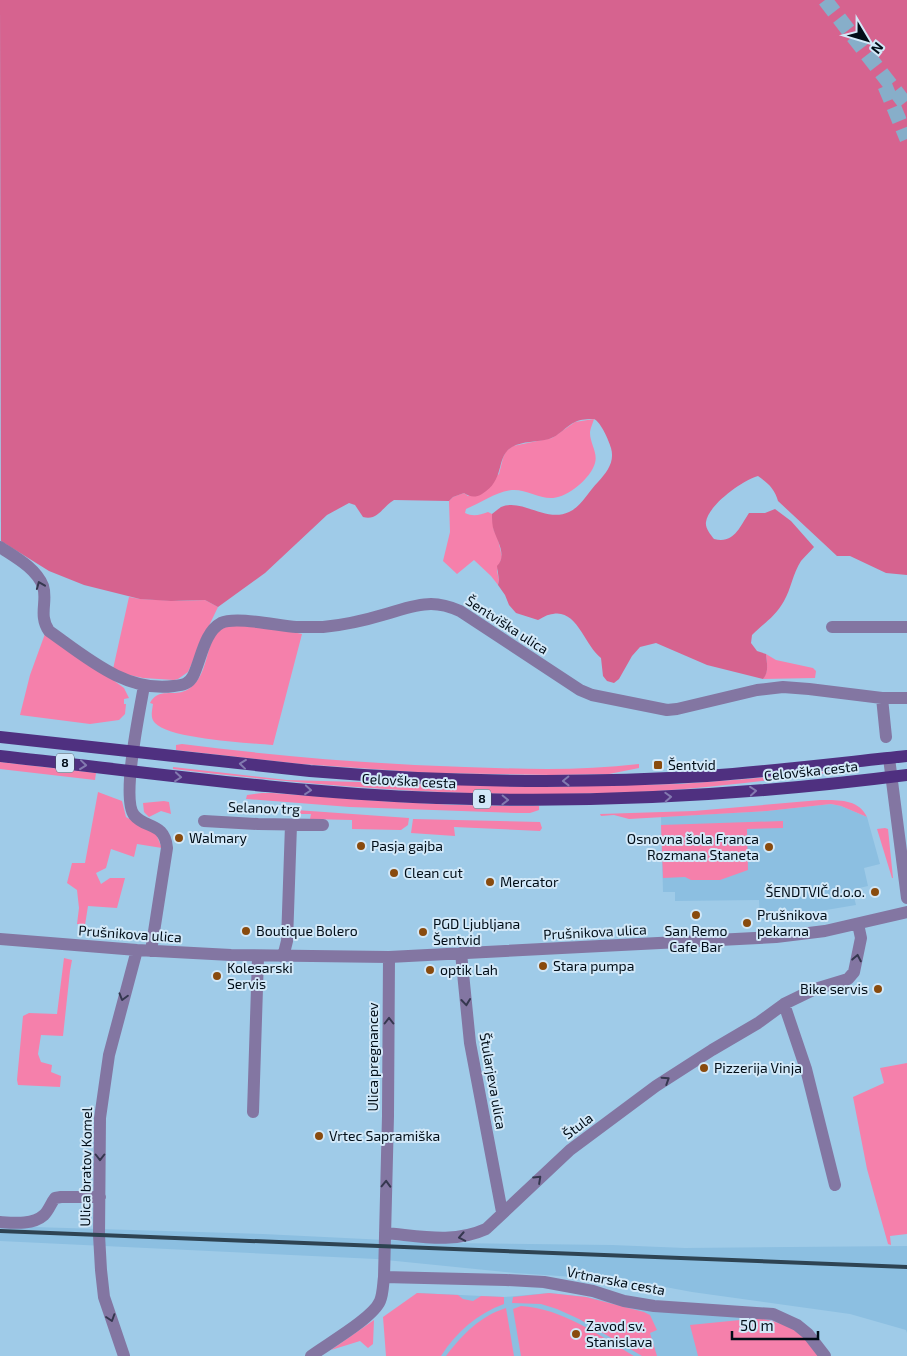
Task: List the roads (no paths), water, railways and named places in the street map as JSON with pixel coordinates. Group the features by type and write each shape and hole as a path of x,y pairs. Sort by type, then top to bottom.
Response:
{"main road":[{"name":"Celovška cesta","path":"0,737 362,775 484,780 615,780 708,776 907,756"},
{"name":"Celovška cesta","path":"0,756 129,772 341,793 506,800 620,799 705,795 907,775"}],"street":[{"name":"Šentviška ulica","path":"0,547 32,570 43,586 44,623 49,631 100,666 123,679 144,686 166,688 188,682 192,678 212,631 220,624 228,621 296,627 326,626 358,621 398,610 431,604 450,607 460,611 580,690 592,695 645,707 677,710 748,691 783,687 882,698 907,698"},
{"path":"832,626 885,625 907,627"},
{"path":"144,686 129,772 131,809 135,816 161,831 166,840 167,855 151,950"},
{"path":"882,698 886,737"},
{"path":"889,758 907,898"},
{"name":"Selanov trg","path":"204,821 323,825"},
{"path":"283,956 287,941 291,825"},
{"name":"Prušnikova ulica","path":"0,939 258,957 389,957 776,937 825,931 907,912"},
{"name":"Štula","path":"385,1232 430,1238 459,1238 486,1229 572,1148 656,1086 758,1023 784,1004 815,989 849,977 854,972 861,938 858,924"},
{"name":"Ulica bratov Komel","path":"124,1356 104,1297 103,1288 100,1252 100,1118 109,1055 137,950"},
{"name":"Štularjeva ulica","path":"461,953 470,1043 502,1212"},
{"path":"253,1112 258,957"},
{"name":"Ulica pregnancev","path":"384,1277 389,957"},
{"path":"784,1004 806,1069 835,1185"},
{"path":"0,1222 16,1223 36,1220 44,1215 56,1198 100,1197"},
{"path":"311,1356 374,1309 380,1301 384,1277"},
{"name":"Vrtnarska cesta","path":"384,1277 544,1282 593,1291 624,1301 654,1306 773,1314 797,1325 808,1334 825,1356"}],"tunnel":[{"path":"825,0 907,106"},
{"path":"885,86 907,139"}],"railway":[{"path":"0,1231 907,1267"}],"place":[{"name":"Šentvid","path":"658,765"},
{"name":"Walmary","path":"179,838"},
{"name":"Pasja gajba","path":"361,846"},
{"name":"Osnovna šola Franca Rozmana Staneta","path":"769,847"},
{"name":"Clean cut","path":"394,873"},
{"name":"Mercator","path":"490,882"},
{"name":"ŠENDTVIČ d.o.o.","path":"875,892"},
{"name":"San Remo Cafe Bar","path":"696,915"},
{"name":"Prušnikova pekarna","path":"747,923"},
{"name":"Boutique Bolero","path":"246,931"},
{"name":"PGD Ljubljana Šentvid","path":"423,932"},
{"name":"Stara pumpa","path":"543,966"},
{"name":"optik Lah","path":"430,970"},
{"name":"Kolesarski Servis","path":"217,976"},
{"name":"Bike servis","path":"878,989"},
{"name":"Pizzerija Vinja","path":"704,1068"},
{"name":"Vrtec Sapramiška","path":"319,1136"},
{"name":"Zavod sv. Stanislava","path":"576,1334"}]}
